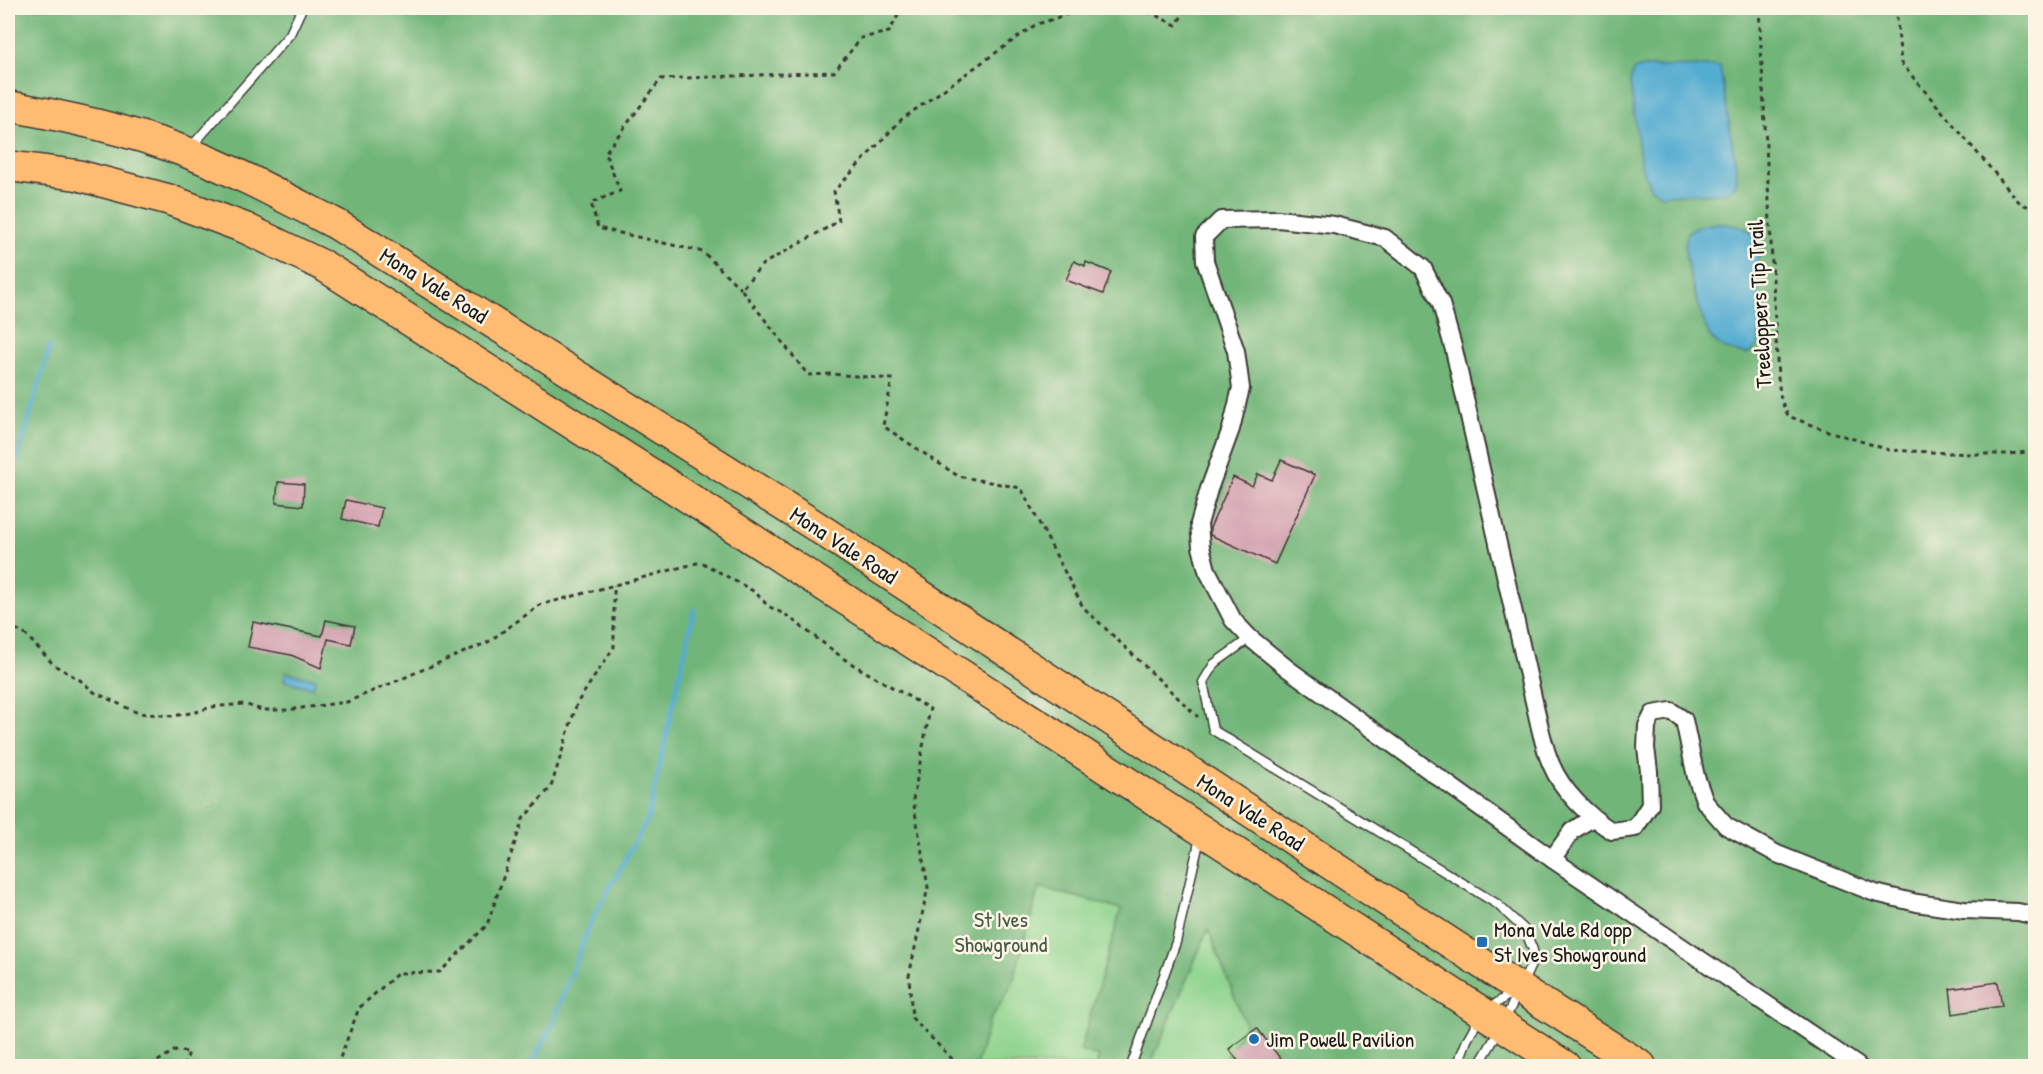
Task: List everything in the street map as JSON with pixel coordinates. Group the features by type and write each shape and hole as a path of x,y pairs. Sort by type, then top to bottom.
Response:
{"highway":[{"name":"Mona Vale Road","path":"8,106 122,131 186,152 255,182 336,224 814,525 1641,1066"},
{"name":"Mona Vale Road","path":"8,166 77,175 167,199 245,228 324,266 675,489 1565,1066"}],"street":[{"path":"1858,1066 1552,859 1288,669 1250,638 1233,620 1207,570 1201,547 1199,524 1231,429 1241,388 1236,351 1205,261 1204,237 1221,220 1278,219 1334,225 1385,238 1423,268 1442,304 1454,350 1540,728 1552,766 1574,799 1592,818 1612,831 1635,828 1650,805 1646,748 1647,726 1653,714 1671,711 1684,720 1696,777 1705,802 1726,826 1777,854 1875,892 1917,903 1952,908 2018,912 2036,916"},
{"path":"1552,859 1572,831 1592,818"}],"lane":[{"path":"186,152 290,34 302,8"},
{"path":"1250,638 1214,664 1203,682 1213,730 1497,904 1525,930 1533,950 1531,965 1519,988 1492,1019 1467,1040 1457,1066"},
{"path":"1131,1066 1176,942 1202,831"},
{"path":"1478,1066 1492,1019 1519,988"}],"path":[{"path":"902,8 889,32 861,38 834,72 661,78 605,153 620,191 591,203 598,228 703,252 741,289 808,375 831,374 892,379 883,426 958,476 1021,488 1083,607 1213,730"},
{"path":"741,289 763,264 840,221 834,191 902,119 1035,25 1086,8"},
{"path":"1140,8 1176,25 1187,8"},
{"name":"Treeloppers Tip Trail","path":"1759,8 1778,378 1781,400 1788,416 1889,450 1971,454 2036,451"},
{"path":"1896,8 1901,63 2020,203 2036,210"},
{"path":"8,626 26,635 54,665 80,680 94,692 138,713 172,716 211,707 244,704 262,711 287,710 347,702 488,642 540,605 701,562 755,592 768,606 786,615 847,661 930,709 913,800 928,887 909,976 912,1018 958,1066"},
{"path":"337,1066 359,1008 398,973 440,972 487,925 523,819 551,787 577,703 614,647 614,585"},
{"path":"150,1066 174,1051 189,1052 184,1066"}],"green space":[{"path":"8,8 2035,8 2035,1066 1222,1066 1245,1024 1208,929 1150,1066 1096,1066 1099,1057 1080,1051 1121,909 1039,887 1012,985 989,1022 976,1066 8,1066"},
{"name":"St Ives Showground","path":"950,731 1456,1066 805,1066"}],"water":[{"path":"1720,66 1737,173 1736,185 1726,193 1661,195 1650,187 1641,166 1630,83 1633,70 1644,67"},
{"path":"1719,223 1742,227 1758,236 1759,345 1747,354 1724,348 1709,334 1694,293 1687,262 1685,241 1688,232 1699,226"},
{"path":"286,672 316,679 313,688 284,681"}],"building":[{"path":"1074,261 1085,266 1086,262 1111,272 1103,294 1066,280"},
{"path":"1281,460 1315,475 1275,564 1210,535 1210,528 1233,477 1252,486 1258,474 1272,480"},
{"path":"278,482 304,484 303,506 276,503"},
{"path":"346,500 382,508 378,527 342,519"},
{"path":"326,620 355,626 351,644 328,639 321,668 291,655 248,647 253,622 322,636"},
{"path":"1998,982 2002,1006 1953,1014 1950,989"},
{"name":"Jim Powell Pavilion","path":"1257,1028 1286,1066 1242,1066 1229,1049"}],"waterway":[{"path":"8,485 50,346"},
{"path":"530,1066 551,1028 589,926 648,818 694,610"}],"place":[{"name":"Mona Vale Rd opp St Ives Showground","path":"1482,942"},
{"name":"Jim Powell Pavilion","path":"1254,1039"}]}
